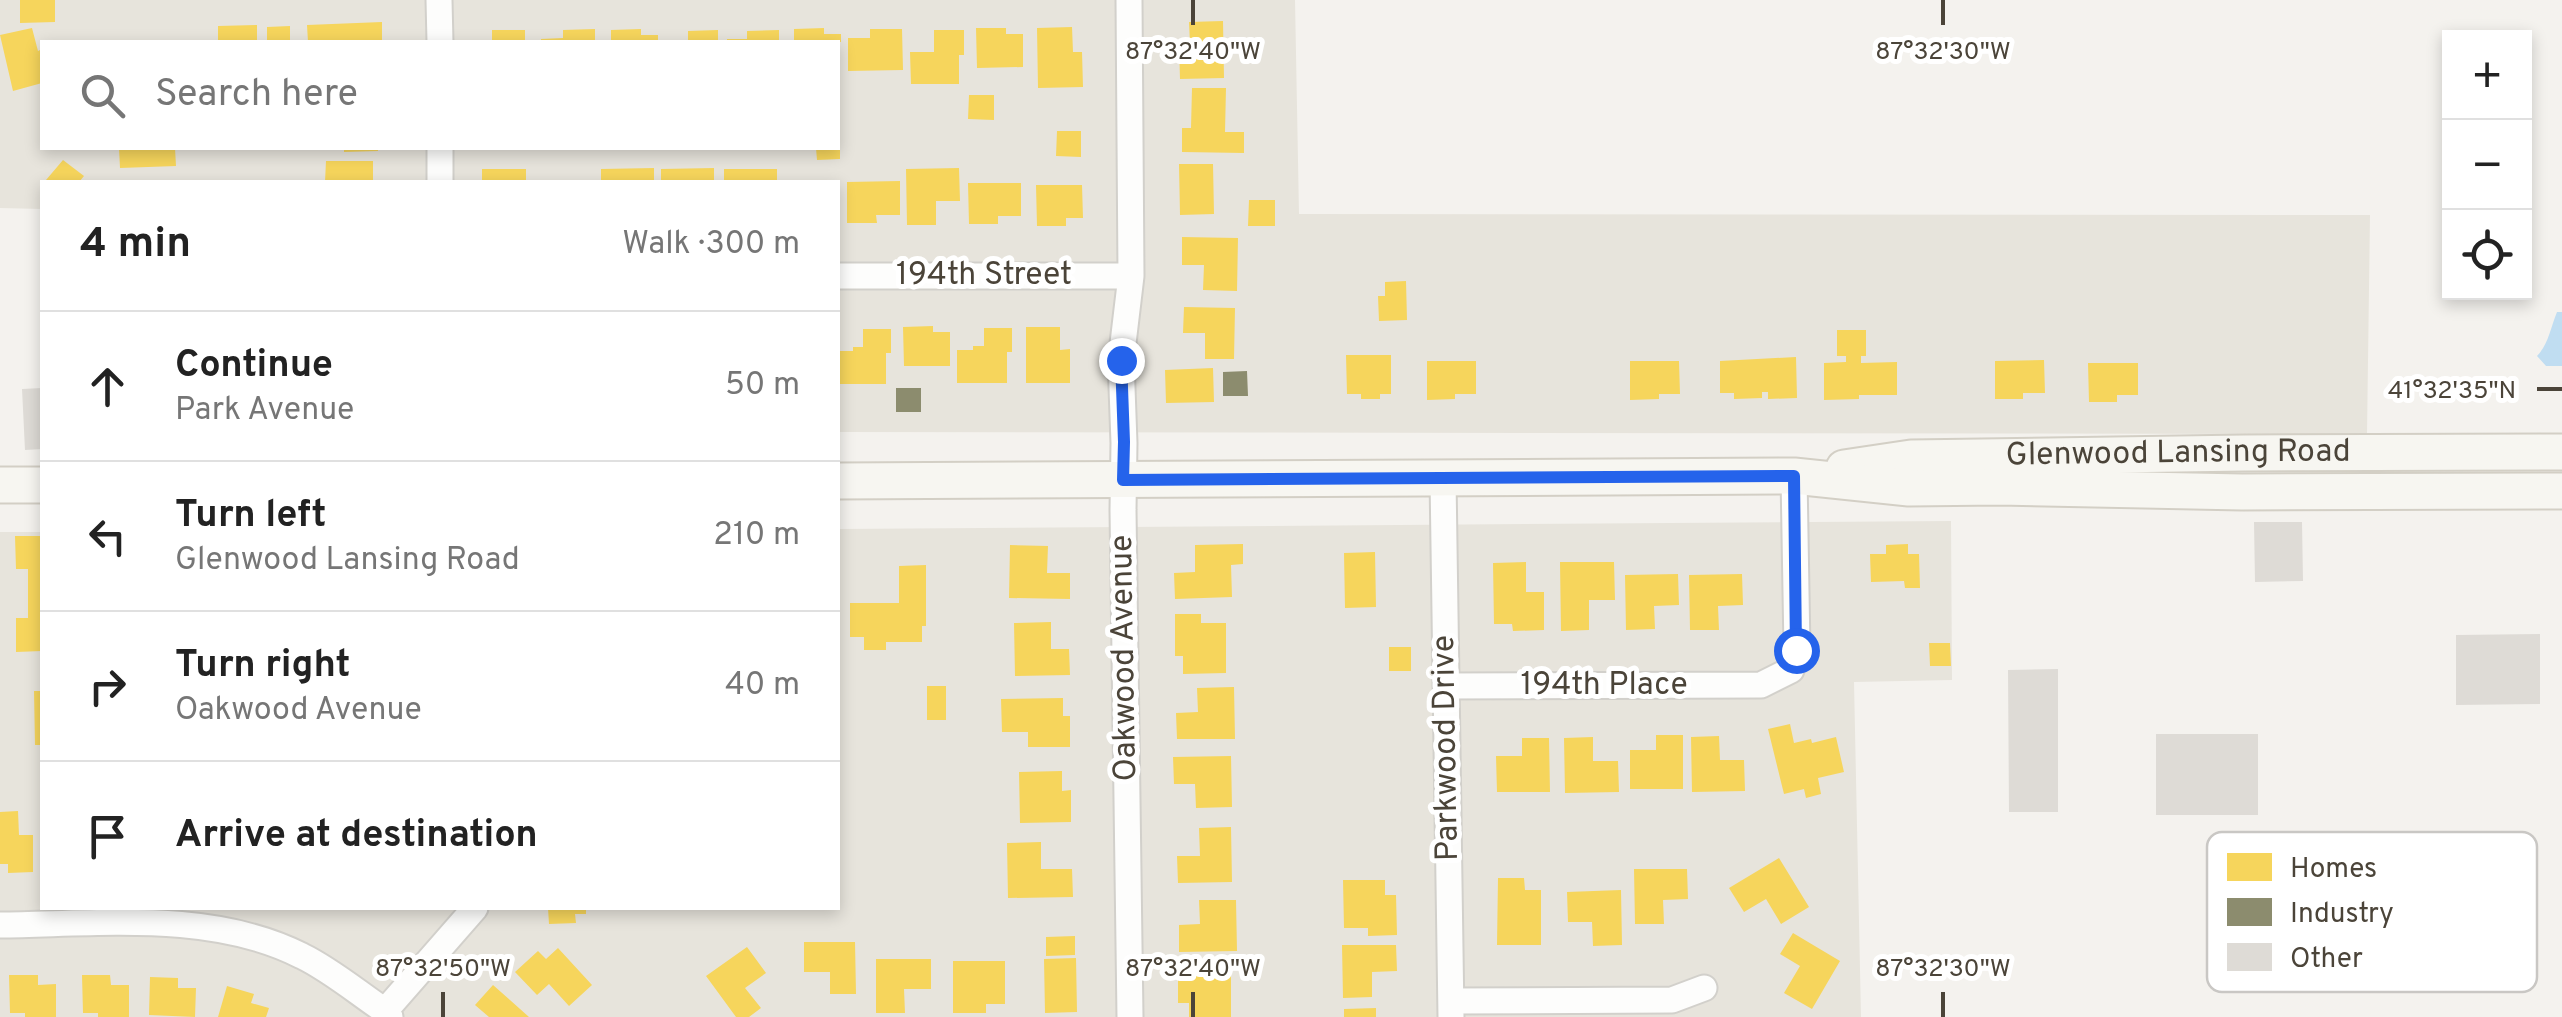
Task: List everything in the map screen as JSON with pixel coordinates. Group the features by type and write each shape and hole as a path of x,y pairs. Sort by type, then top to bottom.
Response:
{"main road":[{"name":"Glenwood Lansing Road","path":"1794,476 1911,458 2562,452"},
{"name":"Glenwood Lansing Road","path":"840,481 1794,476 1909,488 2562,491"},
{"path":"0,485 40,485"}],"street":[{"path":"439,0 440,40"},
{"name":"Oakwood Avenue","path":"1129,0 1130,276 1121,360 1130,1017"},
{"path":"440,150 440,180"},
{"name":"194th Street","path":"840,276 1130,276"},
{"name":"194th Place","path":"1446,686 1762,685 1791,670 1796,650 1794,476"},
{"name":"Parkwood Drive","path":"1443,478 1451,1009"},
{"path":"0,924 160,924 228,931 302,956 387,1014 473,910"},
{"path":"1451,1009 1672,1000 1704,988"}],"shaded area":[{"path":"0,0 1295,0 1299,214 2370,215 2367,434 840,432 840,180 40,180 40,209 0,208"},
{"path":"1951,521 1952,680 1854,682 1861,1017 0,1017 0,532 40,532 40,910 840,910 840,529"}],"water":[{"path":"2557,312 2562,312 2562,366 2546,366 2537,356"}],"building: Homes":[{"path":"20,0 55,0 55,22 20,23"},
{"path":"1223,21 1224,78 1180,79 1179,45 1190,44 1189,22"},
{"path":"382,22 382,40 308,40 307,25"},
{"path":"257,25 257,40 218,40 218,26"},
{"path":"290,26 290,40 267,40 267,27"},
{"path":"1072,27 1073,52 1082,52 1083,87 1038,88 1037,28"},
{"path":"32,28 40,50 40,84 13,91 0,35"},
{"path":"824,28 824,34 841,34 841,42 794,40 794,29"},
{"path":"976,28 1006,28 1006,34 1023,34 1023,67 977,68"},
{"path":"595,29 595,40 541,40 563,38 563,30"},
{"path":"641,29 641,35 658,35 658,40 611,40 611,30"},
{"path":"870,29 902,29 903,70 848,71 848,38 870,38"},
{"path":"492,30 525,30 525,40 492,40"},
{"path":"718,30 718,40 688,40 688,31"},
{"path":"779,30 779,40 727,40 747,39 747,31"},
{"path":"934,30 964,30 959,84 911,84 910,52 934,52"},
{"path":"1192,88 1226,88 1225,132 1244,132 1244,153 1182,152 1182,128 1191,128"},
{"path":"969,95 994,95 994,120 968,119"},
{"path":"1057,131 1081,131 1081,157 1056,156"},
{"path":"119,150 175,150 176,166 120,168"},
{"path":"816,150 840,150 840,159 817,160"},
{"path":"63,160 84,176 81,180 46,180"},
{"path":"326,161 373,161 373,180 325,180"},
{"path":"1179,164 1213,164 1214,214 1180,215"},
{"path":"654,168 654,180 601,180 601,169"},
{"path":"714,168 714,180 661,180 661,169"},
{"path":"959,168 960,201 936,201 936,225 907,225 906,169"},
{"path":"482,169 526,169 526,180 482,180"},
{"path":"724,169 777,169 777,180 724,180"},
{"path":"900,181 900,215 876,215 877,223 847,223 847,182"},
{"path":"968,183 1021,183 1021,216 998,216 998,224 969,224"},
{"path":"1036,185 1082,185 1083,218 1066,218 1066,226 1037,226"},
{"path":"1249,200 1275,200 1275,226 1248,226"},
{"path":"1182,237 1238,238 1237,291 1203,290 1204,265 1182,265"},
{"path":"1406,281 1407,320 1379,321 1378,296 1385,296 1385,282"},
{"path":"1184,307 1235,308 1234,359 1205,359 1205,333 1183,333"},
{"path":"933,326 933,332 950,332 950,366 904,366 903,327"},
{"path":"1026,327 1060,327 1060,350 1070,349 1070,383 1026,383"},
{"path":"984,328 1012,328 1007,383 957,383 957,350 984,346"},
{"path":"863,329 891,329 886,384 840,384 840,351 863,347"},
{"path":"1837,330 1866,330 1866,356 1861,356 1861,363 1897,362 1897,395 1824,400 1824,363 1846,362 1846,356 1837,356"},
{"path":"1346,355 1391,355 1391,394 1380,394 1380,399 1361,399 1361,394 1347,394"},
{"path":"1796,357 1797,398 1768,399 1768,392 1762,392 1762,398 1734,399 1734,393 1720,393 1720,361"},
{"path":"2044,360 2045,393 2023,393 2023,399 1995,399 1995,361"},
{"path":"1427,361 1476,361 1476,394 1427,400"},
{"path":"1630,361 1679,361 1680,394 1630,400"},
{"path":"2088,363 2138,363 2138,395 2117,395 2117,402 2089,402"},
{"path":"1213,368 1214,402 1166,403 1165,370"},
{"path":"15,536 40,536 40,651 16,652 16,618 28,618 28,569 16,569"},
{"path":"1243,544 1243,564 1231,565 1232,597 1175,599 1174,573 1195,572 1195,545"},
{"path":"1908,544 1908,554 1919,554 1920,588 1905,588 1904,581 1871,582 1870,554 1886,554 1886,545"},
{"path":"1010,545 1048,546 1047,573 1070,573 1070,599 1009,598"},
{"path":"1375,552 1376,607 1345,608 1344,553"},
{"path":"1526,562 1526,592 1544,592 1544,630 1513,631 1512,624 1494,624 1493,563"},
{"path":"1560,562 1614,562 1615,600 1589,600 1589,630 1561,631"},
{"path":"926,565 926,626 922,626 922,642 886,642 886,650 864,650 864,637 850,637 850,603 899,603 899,566"},
{"path":"1678,574 1679,605 1654,606 1655,629 1626,630 1625,575"},
{"path":"1742,574 1743,605 1718,606 1719,630 1690,630 1689,575"},
{"path":"1175,614 1201,614 1201,623 1226,623 1226,673 1183,674 1183,656 1175,656"},
{"path":"1051,622 1051,649 1069,649 1070,675 1015,676 1014,623"},
{"path":"1929,643 1950,643 1951,666 1930,666"},
{"path":"1389,647 1411,647 1411,671 1389,671"},
{"path":"927,686 946,686 946,720 927,720"},
{"path":"1234,687 1235,739 1177,739 1176,713 1198,712 1197,688"},
{"path":"34,691 40,691 40,745 35,745"},
{"path":"1063,698 1063,716 1070,716 1070,747 1028,747 1028,732 1002,732 1001,699"},
{"path":"1790,724 1794,743 1836,737 1844,772 1818,778 1821,794 1806,798 1804,789 1784,794 1768,729"},
{"path":"1656,735 1683,735 1683,789 1630,789 1630,750 1656,750"},
{"path":"1719,736 1720,760 1744,760 1745,791 1692,792 1691,737"},
{"path":"1593,737 1593,761 1618,761 1619,792 1565,793 1564,738"},
{"path":"1522,738 1549,738 1550,792 1497,792 1496,756 1522,756"},
{"path":"1231,756 1232,807 1196,808 1195,784 1174,784 1173,757"},
{"path":"1062,771 1062,791 1071,790 1071,822 1020,823 1019,772"},
{"path":"18,811 19,835 33,835 33,872 8,873 8,864 0,864 0,812"},
{"path":"1231,827 1232,882 1178,883 1177,856 1200,856 1199,828"},
{"path":"1041,842 1041,869 1072,869 1073,897 1008,898 1007,843"},
{"path":"1779,858 1809,907 1781,924 1766,899 1744,912 1729,888"},
{"path":"1634,869 1687,869 1688,899 1663,900 1664,924 1635,924"},
{"path":"1498,878 1524,878 1525,890 1541,890 1541,945 1497,945"},
{"path":"1343,880 1385,880 1385,895 1396,895 1397,935 1368,936 1368,928 1344,928"},
{"path":"1621,890 1622,945 1593,946 1592,922 1568,922 1567,892"},
{"path":"1199,900 1236,900 1237,951 1179,952 1179,925 1200,924"},
{"path":"548,910 586,910 586,914 575,914 576,923 549,924"},
{"path":"1793,933 1840,961 1812,1009 1784,993 1800,966 1780,954"},
{"path":"1075,936 1075,955 1046,956 1046,937"},
{"path":"804,942 855,942 856,994 830,994 830,972 804,972"},
{"path":"1342,945 1396,945 1397,971 1372,972 1372,997 1343,998"},
{"path":"747,947 766,973 745,988 761,1008 749,1017 736,1017 706,976"},
{"path":"558,948 592,985 569,1006 549,984 537,995 515,972 538,951 546,959"},
{"path":"1076,958 1077,1012 1045,1013 1044,959"},
{"path":"876,959 931,959 931,989 904,989 905,1013 876,1013"},
{"path":"953,961 1005,961 1005,1004 986,1004 986,1013 953,1013"},
{"path":"1178,972 1231,972 1231,1017 1189,1017 1189,1003 1178,1003"},
{"path":"9,975 38,975 38,985 56,984 56,1017 10,1013"},
{"path":"82,975 110,975 111,985 129,985 129,1017 83,1013"},
{"path":"150,977 178,978 178,988 196,988 195,1017 149,1015"},
{"path":"493,985 529,1017 489,1017 475,1005"},
{"path":"227,986 254,994 251,1003 269,1008 266,1017 218,1017"},
{"path":"1376,1008 1376,1017 1344,1017 1344,1009"}],"building: Industry":[{"path":"1247,371 1248,396 1223,396 1223,372"},
{"path":"896,388 921,388 921,412 896,412"}],"building: Other":[{"path":"40,388 40,449 25,450 22,389"},
{"path":"2254,522 2302,522 2303,581 2255,582"},
{"path":"2540,634 2540,704 2456,705 2456,635"},
{"path":"2058,669 2058,812 2009,812 2008,670"},
{"path":"2156,734 2258,734 2258,815 2156,815"}],"route":[{"path":"1121,360 1123,480 1794,476 1796,650"}]}
